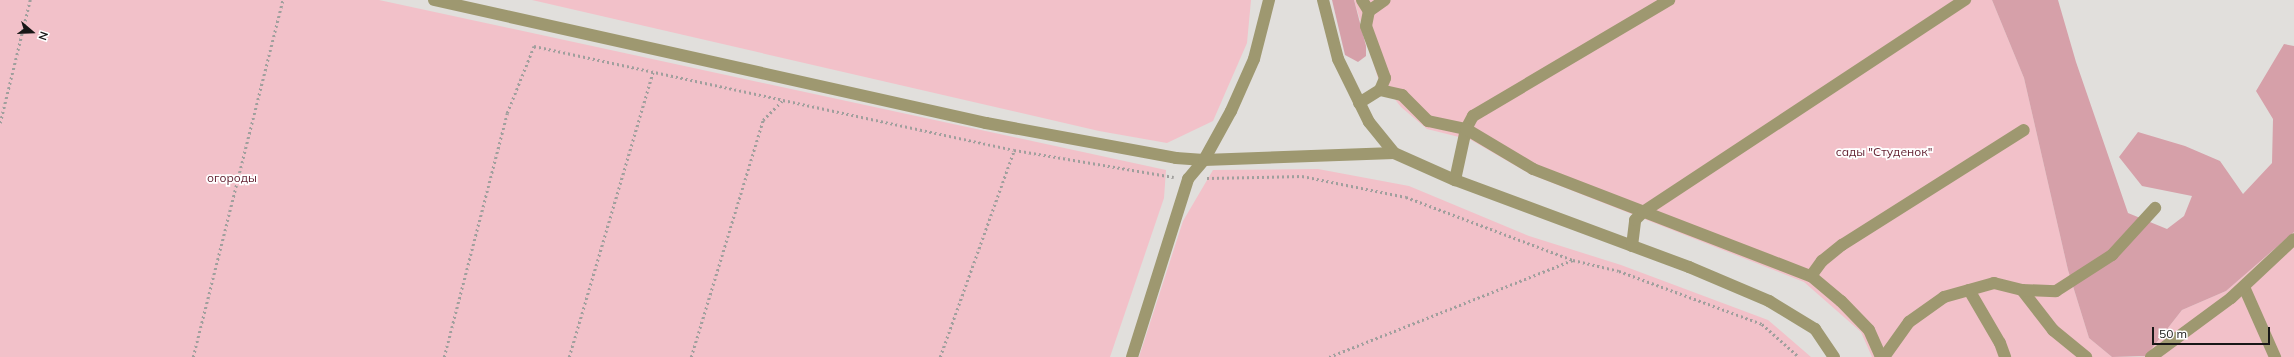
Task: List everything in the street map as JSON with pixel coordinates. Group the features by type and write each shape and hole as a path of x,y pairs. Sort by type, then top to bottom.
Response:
{"street":[{"path":"434,0 1059,138 1176,158 1204,160 1394,153 1455,180 1632,246 1770,301 1815,329 1834,357"},
{"path":"1132,357 1188,179 1204,160 1231,111 1254,59 1269,0"},
{"path":"1323,0 1338,59 1369,122 1394,153"},
{"path":"1359,103 1380,90 1385,78 1366,26 1368,11 1362,0"},
{"path":"1368,11 1385,0"},
{"path":"1455,180 1466,129 1473,116 1669,0"},
{"path":"1632,246 1635,220 1643,212 1965,0"},
{"path":"1380,90 1402,96 1428,121 1466,129 1534,170 1811,276 1841,301 1869,330 1882,357 1909,322 1944,297 1994,283 2022,290 2056,291 2112,255 2155,208"},
{"path":"1811,276 1822,261 1842,246 2024,130"},
{"path":"2151,357 2244,287 2294,240"},
{"path":"2244,287 2275,357"},
{"path":"1969,290 2000,343 2005,357"},
{"path":"2022,290 2053,330 2086,357"}],"path":[{"path":"0,123 30,0"},
{"path":"192,357 283,0"},
{"path":"444,357 507,113 534,46 1014,150 1153,175 1188,179 1302,176 1406,197 1573,260 1619,271 1762,324 1799,357"},
{"path":"568,357 653,72"},
{"path":"691,357 764,120 783,100"},
{"path":"940,357 1014,150"},
{"path":"1329,357 1573,260"}],"green space":[{"name":"огороды","path":"0,0 379,0 1166,170 1164,198 1110,357 0,357"},
{"path":"532,0 1251,0 1247,43 1213,121 1167,143 1099,131"},
{"name":"сады \"Студенок\"","path":"1354,0 1992,0 2024,78 2068,270 2089,338 2112,357 1872,357 1861,332 1804,282 1530,174 1471,140 1427,129 1401,107 1378,78"},
{"path":"1318,169 1409,186 1529,236 1621,265 1768,320 1811,357 1139,357 1183,221 1213,170"},
{"path":"2294,232 2294,357 2139,357 2146,356 2182,310 2226,291"}],"shaded area":[{"path":"1332,0 1354,0 1366,46 1366,56 1358,62 1345,55"},
{"path":"1992,0 2058,0 2076,62 2128,213 2167,229 2184,216 2192,196 2142,186 2119,157 2138,132 2185,146 2220,161 2243,194 2272,163 2273,119 2256,91 2284,44 2294,46 2294,232 2226,291 2182,310 2146,356 2112,357 2089,338 2068,270 2024,78"}]}
